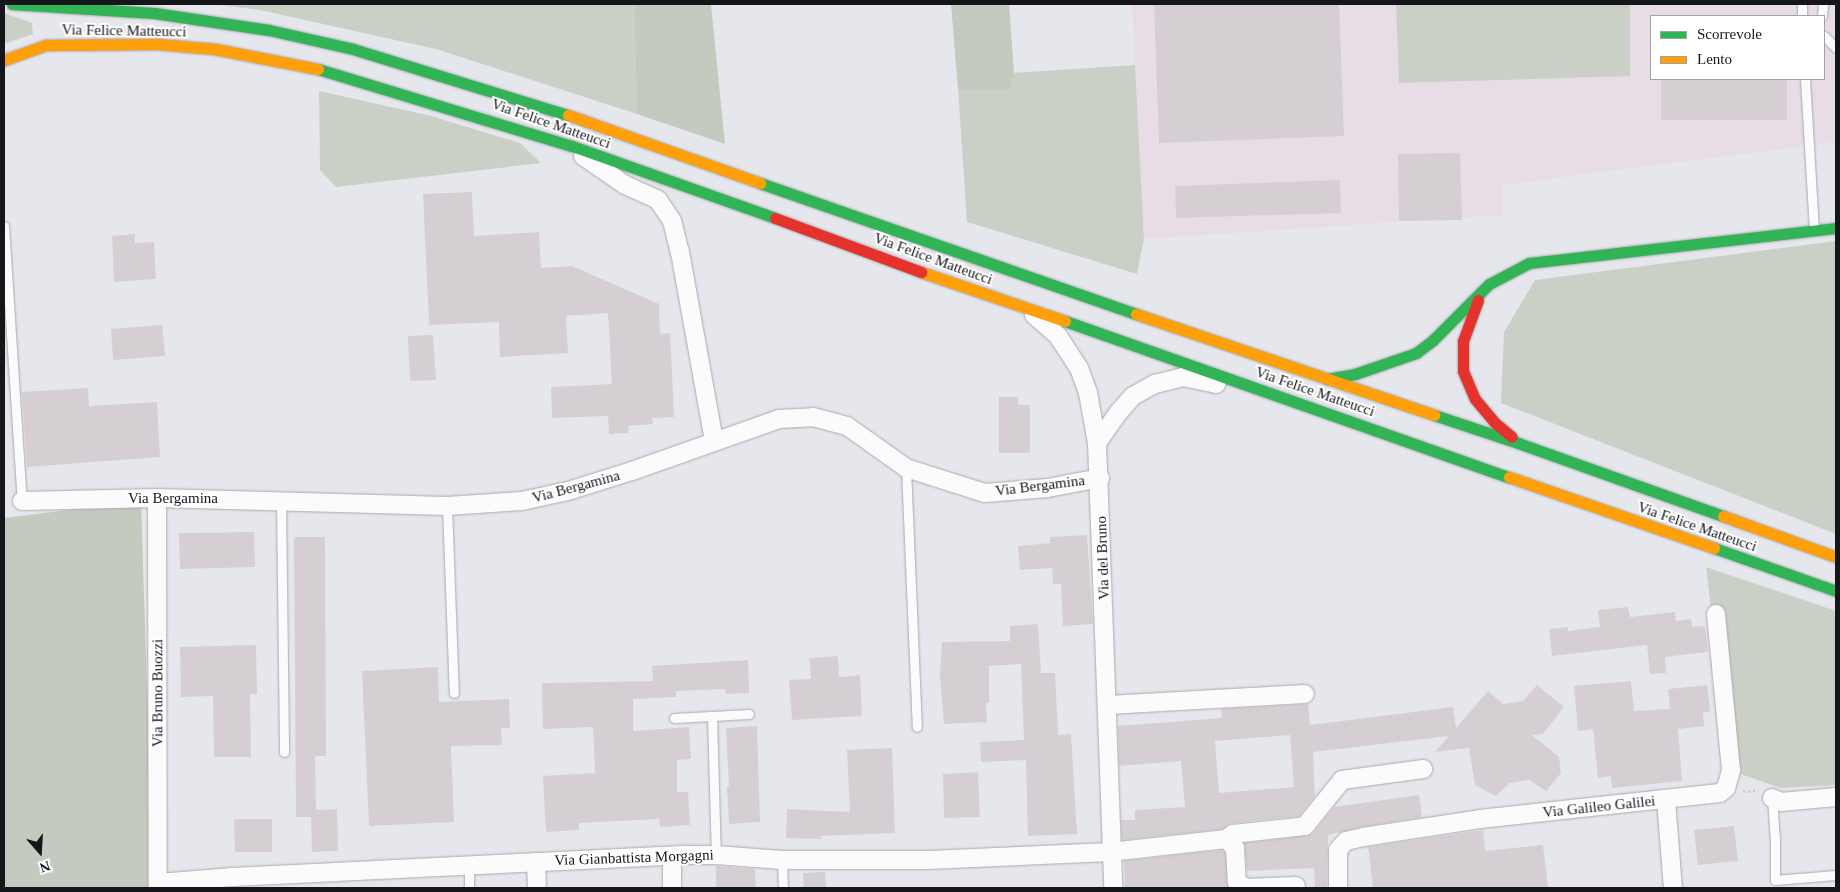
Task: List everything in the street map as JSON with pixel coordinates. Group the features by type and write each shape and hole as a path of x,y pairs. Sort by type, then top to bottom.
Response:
{"main road":[{"name":"Via Felice Matteucci","path":"12,4 164,14 269,30 353,48 584,120 866,222 1325,380 1518,443 1836,557"},
{"name":"Via Felice Matteucci","path":"4,60 46,45 157,44 215,49 340,74 459,109 572,146 855,246 960,287 1024,307 1284,397 1836,591"},
{"path":"1325,380 1355,374 1416,353 1433,340 1490,284 1529,263 1836,228"},
{"path":"1490,284 1474,307 1464,340 1463,371 1475,399 1494,422 1518,443"}],"street":[{"path":"572,146 591,163 625,185 658,200 672,221 680,252 714,441"},
{"name":"Via del Bruno","path":"1024,307 1058,336 1079,368 1088,392 1097,443 1100,478 1108,705 1110,852 1113,888"},
{"path":"1097,443 1119,412 1134,396 1155,384 1183,377 1284,397"},
{"name":"Via Bergamina","path":"22,502 157,498 447,506 522,501 568,491 632,472 779,419 813,417 847,426 906,468 985,493 1048,488 1100,478"},
{"name":"Via Bruno Buozzi","path":"157,498 158,886"},
{"name":"Via Galileo Galilei","path":"1338,888 1338,850 1346,841 1480,819 1720,793 1726,788 1731,778 1716,614"},
{"path":"1108,705 1305,694"},
{"name":"Via Gianbattista Morgagni","path":"158,886 233,877 672,856 716,855 782,860 929,860 1110,852 1226,839 1233,834 1304,826 1342,780 1423,769"},
{"path":"1772,798 1781,802 1836,797"},
{"path":"1666,800 1673,888"},
{"path":"1226,839 1234,848 1237,882 1246,888 1296,886"},
{"path":"672,856 672,888"},
{"path":"536,862 537,888"}],"lane":[{"path":"1825,37 1836,48"},
{"path":"1805,80 1814,230"},
{"path":"4,226 22,502"},
{"path":"906,468 917,727"},
{"path":"281,501 284,752"},
{"path":"447,506 454,693"},
{"path":"674,718 749,714"},
{"path":"712,716 716,855"},
{"path":"1772,798 1775,837 1775,880 1836,875"},
{"path":"782,860 782,888"},
{"path":"469,865 469,888"}],"shaded area":[{"path":"212,4 634,4 637,114 436,49 260,10"},
{"path":"634,4 711,4 725,144 637,114"},
{"path":"951,4 1009,4 1014,73 1010,89 958,89"},
{"path":"1132,4 1836,4 1836,142 1503,185 1503,215 1144,239"},
{"path":"1396,4 1630,4 1630,76 1399,83"},
{"path":"4,13 32,23 33,34 4,44"},
{"path":"1135,65 1144,239 1137,274 967,222 958,89 1010,89 1014,73"},
{"path":"319,91 431,116 520,143 541,163 336,187 320,170"},
{"path":"1836,241 1836,534 1501,403 1504,332 1535,280"},
{"path":"141,501 150,780 151,888 4,888 4,518"},
{"path":"1706,567 1836,611 1836,785 1781,788 1743,775 1730,766"}],"building":[{"path":"1154,4 1339,4 1344,136 1159,143"},
{"path":"1661,80 1787,80 1787,120 1661,120"},
{"path":"1460,153 1462,220 1399,221 1398,154"},
{"path":"1340,180 1341,213 1176,218 1175,186"},
{"path":"472,192 474,236 539,232 541,268 572,266 659,304 660,334 670,333 674,417 652,418 653,424 628,426 629,433 609,434 608,416 552,418 551,387 612,384 608,313 566,316 568,353 500,357 499,322 429,325 423,194"},
{"path":"135,234 135,243 154,242 156,279 114,282 112,236"},
{"path":"162,325 165,356 113,360 111,329"},
{"path":"433,335 436,380 410,381 408,336"},
{"path":"88,388 89,406 157,402 160,457 27,467 22,392"},
{"path":"999,397 1018,397 1018,405 1030,405 1030,453 999,453"},
{"path":"254,532 255,567 180,569 179,533"},
{"path":"1087,535 1093,624 1063,626 1061,584 1053,584 1052,568 1020,570 1018,546 1050,543 1050,537"},
{"path":"294,537 325,537 326,756 315,756 316,810 337,809 338,851 312,852 311,817 296,817"},
{"path":"1628,607 1630,617 1675,612 1676,621 1691,619 1692,627 1705,626 1708,652 1665,657 1666,673 1650,674 1647,645 1552,656 1549,629 1568,627 1568,631 1600,627 1598,610"},
{"path":"1038,624 1041,673 1055,673 1058,735 1071,734 1077,834 1028,836 1026,760 981,762 980,742 1024,740 1021,664 989,666 989,703 986,703 987,722 944,724 940,677 942,642 1010,641 1010,626"},
{"path":"256,645 257,694 250,694 251,757 214,757 213,696 181,697 180,647"},
{"path":"838,656 839,677 860,675 862,716 792,720 789,680 811,679 809,658"},
{"path":"748,660 749,693 726,694 725,689 676,691 676,697 633,699 633,731 689,727 691,759 677,760 677,792 688,792 690,825 660,827 659,819 579,823 579,830 546,832 543,776 595,773 593,727 543,729 542,683 653,681 652,666"},
{"path":"438,667 439,702 509,699 510,728 501,728 502,745 451,746 454,822 369,826 362,671"},
{"path":"1631,681 1634,711 1670,709 1668,689 1707,685 1710,712 1703,712 1704,726 1678,729 1682,781 1612,788 1611,776 1598,778 1593,729 1578,731 1574,686"},
{"path":"1537,685 1564,707 1543,734 1532,735 1559,757 1561,773 1546,791 1529,780 1510,783 1496,796 1475,785 1469,748 1435,752 1449,736 1313,752 1315,796 1299,816 1232,823 1222,829 1122,840 1121,820 1135,820 1135,810 1185,807 1181,761 1119,766 1118,726 1222,718 1221,709 1308,704 1310,725 1453,707 1456,728 1488,691 1503,704 1523,701","holes":["1290,735 1294,787 1219,793 1215,741"]},
{"path":"757,726 760,822 729,824 726,728"},
{"path":"892,748 895,833 821,836 821,839 786,838 787,809 850,812 847,750"},
{"path":"978,772 980,817 944,818 943,774"},
{"path":"1419,795 1422,817 1361,827 1328,835 1327,888 1315,888 1314,868 1247,871 1244,843 1307,836 1313,833 1334,807"},
{"path":"234,819 272,819 272,852 235,852"},
{"path":"1734,826 1738,861 1698,865 1694,830"},
{"path":"1483,830 1485,851 1543,845 1548,888 1373,888 1368,847"},
{"path":"1222,850 1225,853 1229,888 1125,888 1124,861"},
{"path":"716,866 755,869 756,888 716,888"},
{"path":"825,872 826,888 804,888 803,873"}],"traffic: fast":[{"path":"12,4 154,13 269,30 353,49 568,115"},
{"path":"318,69 572,146 775,218"},
{"path":"760,183 1136,314"},
{"path":"1327,379 1355,374 1416,353 1433,340 1489,284 1529,263 1836,228"},
{"path":"1065,321 1509,477"},
{"path":"1434,415 1723,516"},
{"path":"1714,548 1836,591"}],"traffic: slow":[{"path":"4,60 46,45 157,44 215,49 318,69"},
{"path":"568,115 760,183"},
{"path":"921,272 1065,321"},
{"path":"1136,314 1434,415"},
{"path":"1509,477 1714,548"},
{"path":"1723,516 1836,557"}],"traffic: jam":[{"path":"775,218 921,272"},
{"path":"1478,300 1463,341 1463,371 1475,399 1494,422 1512,437"}]}
